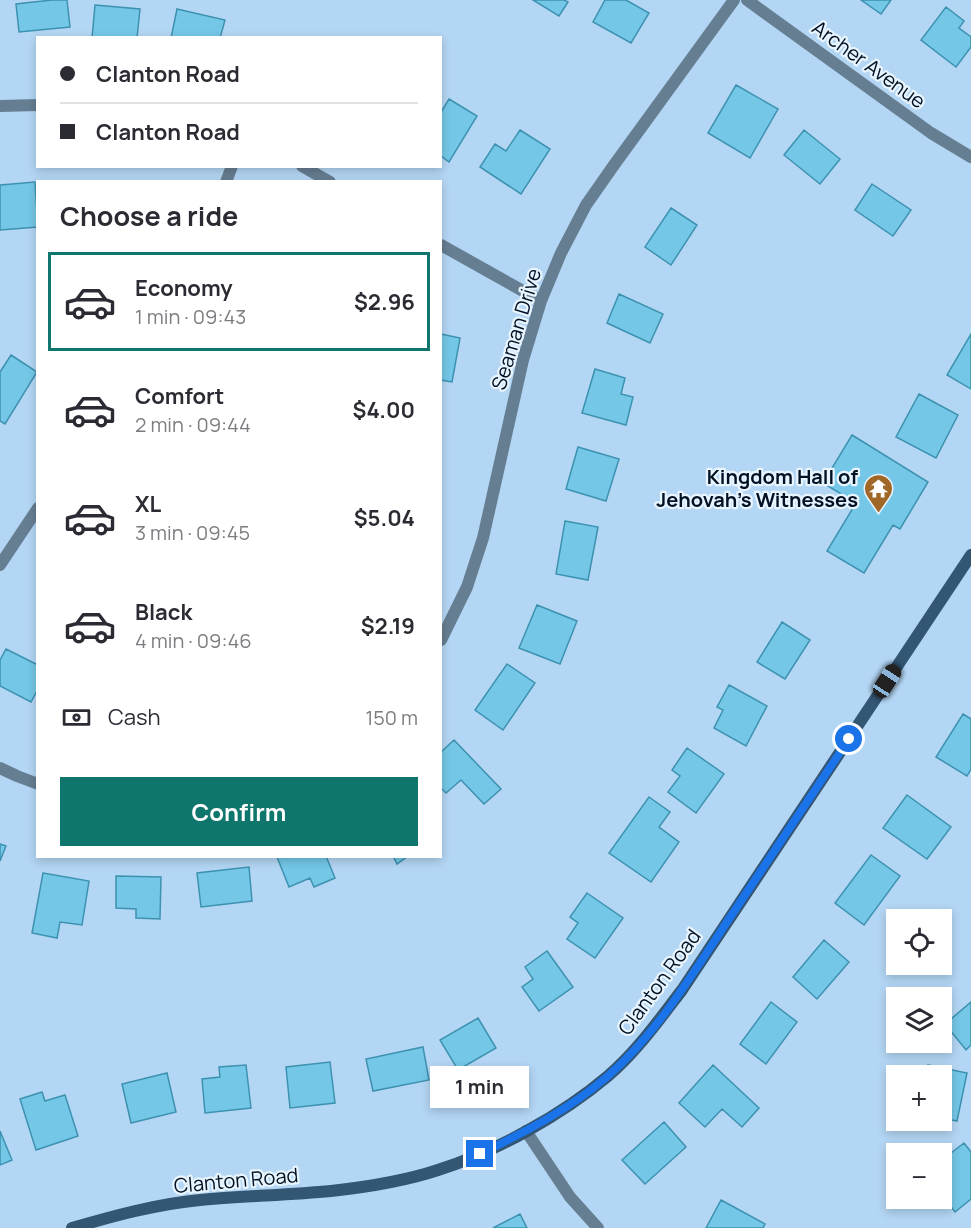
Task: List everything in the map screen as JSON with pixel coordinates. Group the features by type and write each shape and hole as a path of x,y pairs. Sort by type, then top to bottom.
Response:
{"main road":[{"name":"Clanton Road","path":"72,1228 141,1210 198,1200 333,1190 394,1181 437,1171 480,1154 526,1131 562,1110 608,1076 645,1039 682,990 971,555"}],"street":[{"name":"Seaman Drive","path":"442,638 467,587 483,538 523,360 541,301 561,253 586,205 734,0"},
{"name":"Archer Avenue","path":"747,0 932,133 971,157"},
{"path":"0,106 36,105"},
{"path":"306,168 326,180"},
{"path":"442,245 541,301"},
{"path":"0,565 36,511"},
{"path":"0,768 36,783"},
{"path":"526,1131 570,1197 598,1228"}],"building":[{"path":"67,0 70,27 19,32 16,4"},
{"path":"533,0 564,0 568,2 559,16"},
{"path":"605,0 626,0 649,13 631,43 593,22"},
{"path":"861,0 891,0 881,14"},
{"path":"95,5 140,9 137,36 92,36"},
{"path":"946,7 964,21 959,28 971,37 971,47 956,67 921,40"},
{"path":"177,9 225,20 221,36 171,36"},
{"path":"736,85 778,109 750,158 708,133"},
{"path":"449,99 477,116 449,162 442,157 442,110"},
{"path":"520,130 550,149 521,194 480,167 495,144 506,151"},
{"path":"804,130 840,159 820,184 784,155"},
{"path":"35,182 36,227 0,230 0,185"},
{"path":"872,184 911,210 893,236 855,210"},
{"path":"671,208 697,225 671,265 645,247"},
{"path":"619,294 663,314 650,343 607,323"},
{"path":"442,334 460,338 452,382 442,380"},
{"path":"971,334 971,389 947,375"},
{"path":"11,355 36,371 5,424 0,421 0,372"},
{"path":"595,369 625,378 621,394 633,397 626,425 582,413"},
{"path":"919,394 958,415 936,458 896,437"},
{"name":"Kingdom Hall of Jehovah’s Witnesses","path":"852,435 928,482 900,529 893,525 864,573 827,551 856,503 823,483"},
{"path":"578,447 619,459 606,501 566,489"},
{"path":"565,521 598,527 588,580 556,574"},
{"path":"537,605 577,621 560,664 519,648"},
{"path":"782,622 810,640 785,679 757,662"},
{"path":"6,649 36,664 36,693 31,702 0,686 0,660"},
{"path":"507,664 535,683 503,730 475,710"},
{"path":"729,685 767,706 746,746 714,728 723,710 717,707"},
{"path":"963,714 971,719 971,769 967,776 936,757"},
{"path":"454,740 501,789 484,804 461,780 446,793 442,789 442,751"},
{"path":"687,748 724,774 696,813 668,792 680,776 672,770"},
{"path":"907,795 951,827 927,859 883,828"},
{"path":"649,797 670,812 659,827 679,842 651,882 609,853"},
{"path":"0,844 6,846 0,861"},
{"path":"871,855 900,876 864,925 835,903"},
{"path":"277,858 327,858 335,878 314,887 310,878 289,887"},
{"path":"394,858 405,858 397,864"},
{"path":"249,867 252,901 201,907 197,873"},
{"path":"43,873 89,881 82,925 60,922 57,938 32,933"},
{"path":"116,876 161,877 160,919 136,918 136,909 116,908"},
{"path":"587,893 623,918 595,958 567,939 578,923 570,917"},
{"path":"824,940 849,962 817,999 793,977"},
{"path":"547,951 573,987 539,1011 522,987 533,979 525,967"},
{"path":"771,1002 797,1022 766,1064 740,1044"},
{"path":"971,1002 971,1045 966,1050 952,1033 952,1018"},
{"path":"478,1018 496,1048 458,1070 440,1040"},
{"path":"423,1047 429,1080 373,1091 366,1059"},
{"path":"330,1062 335,1103 290,1108 286,1067"},
{"path":"246,1065 251,1108 205,1113 202,1079 220,1077 219,1067"},
{"path":"713,1065 759,1108 742,1127 722,1109 705,1127 679,1103"},
{"path":"952,1070 967,1073 957,1121 952,1120"},
{"path":"167,1073 176,1112 131,1123 122,1084"},
{"path":"42,1092 45,1101 65,1095 78,1136 36,1150 20,1099"},
{"path":"664,1122 686,1147 645,1184 622,1160"},
{"path":"0,1131 12,1160 0,1165"},
{"path":"964,1143 971,1152 971,1199 955,1212 952,1208 952,1152"},
{"path":"721,1200 765,1224 763,1228 706,1228"},
{"path":"520,1214 527,1228 493,1228"}],"place":[{"name":"Kingdom Hall of Jehovah’s Witnesses","path":"879,514"}],"route":[{"path":"480,1154 562,1110 608,1076 645,1039 682,990 849,739"}]}
